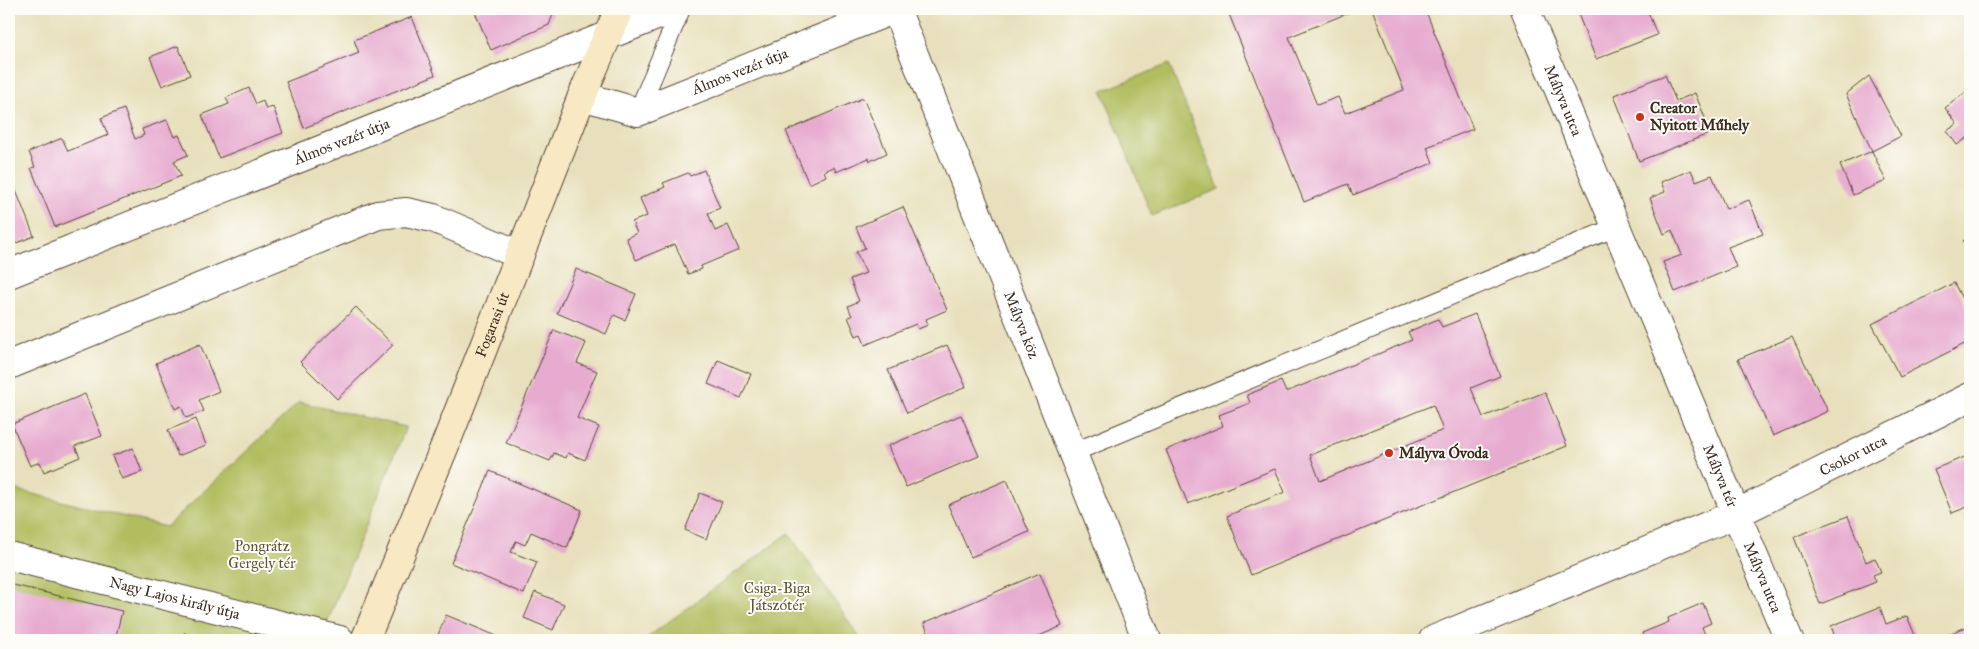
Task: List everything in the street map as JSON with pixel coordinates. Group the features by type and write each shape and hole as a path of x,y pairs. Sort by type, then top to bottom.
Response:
{"main road":[{"name":"Fogarasi út","path":"366,640 582,96 619,9"}],"street":[{"name":"Álmos vezér útja","path":"9,274 674,9"},
{"name":"Álmos vezér útja","path":"638,112 895,9"},
{"name":"Mályva köz","path":"895,9 1147,640"},
{"name":"Mályva utca","path":"1525,9 1601,190"},
{"path":"582,96 638,112"},
{"name":"Mályva tér","path":"1433,640 1736,514 1601,190"},
{"path":"9,365 378,215 406,212 433,218 520,255"},
{"name":"Csokor utca","path":"1736,514 1970,397"},
{"name":"Mályva utca","path":"1736,514 1789,640"},
{"name":"Nagy Lajos király útja","path":"9,556 340,640"}],"lane":[{"path":"638,112 681,9"},
{"path":"1072,452 1616,227"}],"green space":[{"path":"1169,64 1219,189 1152,216 1102,91"},
{"name":"Pongrátz Gergely tér","path":"299,402 406,427 320,640 9,640 9,488 166,527"},
{"name":"Csiga-Biga Játszótér","path":"789,533 861,640 644,640"}],"building":[{"path":"482,9 555,9 549,25 491,50 475,12"},
{"path":"1227,9 1358,9 1289,37 1317,105 1338,97 1345,113 1404,90 1372,9 1425,9 1473,129 1427,147 1433,163 1353,195 1348,184 1304,202"},
{"path":"1576,9 1647,9 1657,35 1596,59"},
{"path":"412,17 435,75 304,128 286,82 359,53 354,40"},
{"path":"178,46 190,75 162,86 150,57"},
{"path":"1665,75 1676,101 1695,93 1711,133 1639,161 1614,95"},
{"path":"1869,76 1901,136 1872,151 1846,94"},
{"path":"249,88 256,104 263,101 266,109 273,107 283,133 219,158 202,115 229,104 226,98"},
{"path":"1970,89 1970,136 1957,145 1947,131 1957,124 1945,108"},
{"path":"863,98 887,153 870,161 869,158 836,172 834,167 824,171 826,176 809,184 786,131"},
{"path":"124,109 135,139 144,135 142,129 167,120 174,137 179,135 188,155 174,161 181,176 55,227 31,168 35,167 29,152 62,138 68,151 108,135 101,118"},
{"path":"1872,151 1886,181 1853,195 1840,165"},
{"path":"704,170 720,208 708,213 715,231 728,225 739,250 701,266 702,269 688,274 675,244 636,260 626,238 637,233 632,222 647,216 640,198 665,187 663,183 688,173 690,176"},
{"path":"1691,170 1696,181 1712,175 1726,209 1749,200 1763,234 1728,247 1736,267 1675,292 1663,262 1682,255 1672,230 1664,234 1650,198 1665,192 1661,182"},
{"path":"9,173 34,236 9,246"},
{"path":"903,207 947,310 926,319 928,325 918,329 916,324 865,345 861,334 856,336 848,317 852,316 848,306 859,301 850,279 866,273 856,252 865,248 856,227"},
{"path":"1970,236 1970,253 1963,241"},
{"path":"576,269 636,294 625,320 614,315 606,334 557,313"},
{"path":"1954,283 1970,314 1970,341 1900,377 1872,324"},
{"path":"356,307 393,345 337,399 300,362"},
{"path":"1475,314 1500,376 1471,388 1483,417 1545,392 1567,446 1251,575 1227,516 1285,492 1275,469 1188,504 1166,450 1223,426 1219,415 1250,403 1247,395 1281,381 1286,392 1412,340 1408,332 1438,319 1442,327","holes":["1433,405 1443,430 1320,481 1310,455"]},
{"path":"554,330 586,343 577,363 597,371 577,418 599,427 585,460 568,453 566,458 554,453 550,461 506,443"},
{"path":"1792,337 1828,411 1773,436 1738,359"},
{"path":"200,344 219,391 199,400 204,411 186,418 181,406 175,409 156,363"},
{"path":"947,345 966,387 907,413 888,370"},
{"path":"718,360 751,374 741,398 708,384"},
{"path":"85,394 102,436 75,446 80,457 44,472 40,462 30,466 12,424"},
{"path":"961,415 979,456 906,487 888,446"},
{"path":"196,419 206,445 178,456 168,430"},
{"path":"133,448 142,472 122,479 112,456"},
{"path":"1970,455 1970,506 1952,513 1934,469"},
{"path":"490,471 582,510 567,548 531,532 525,545 516,541 511,552 537,562 524,594 451,563"},
{"path":"1007,480 1029,532 971,557 948,505"},
{"path":"700,493 722,502 706,539 685,530"},
{"path":"1848,516 1866,562 1875,558 1881,572 1873,575 1876,582 1820,604 1794,537"},
{"path":"1040,573 1062,626 1030,640 931,640 924,623"},
{"path":"9,584 122,611 115,640 9,640"},
{"path":"535,592 564,604 553,630 524,618"},
{"path":"1703,603 1711,623 1702,627 1707,640 1645,640 1642,633 1669,622 1668,618"},
{"path":"1880,607 1886,624 1907,616 1917,640 1836,640 1831,626"},
{"path":"446,615 499,637 498,640 436,640"},
{"path":"1969,626 1970,640 1933,640"}],"place":[{"name":"Creator Nyitott Műhely","path":"1640,117"},
{"name":"Mályva Óvoda","path":"1389,453"}]}
